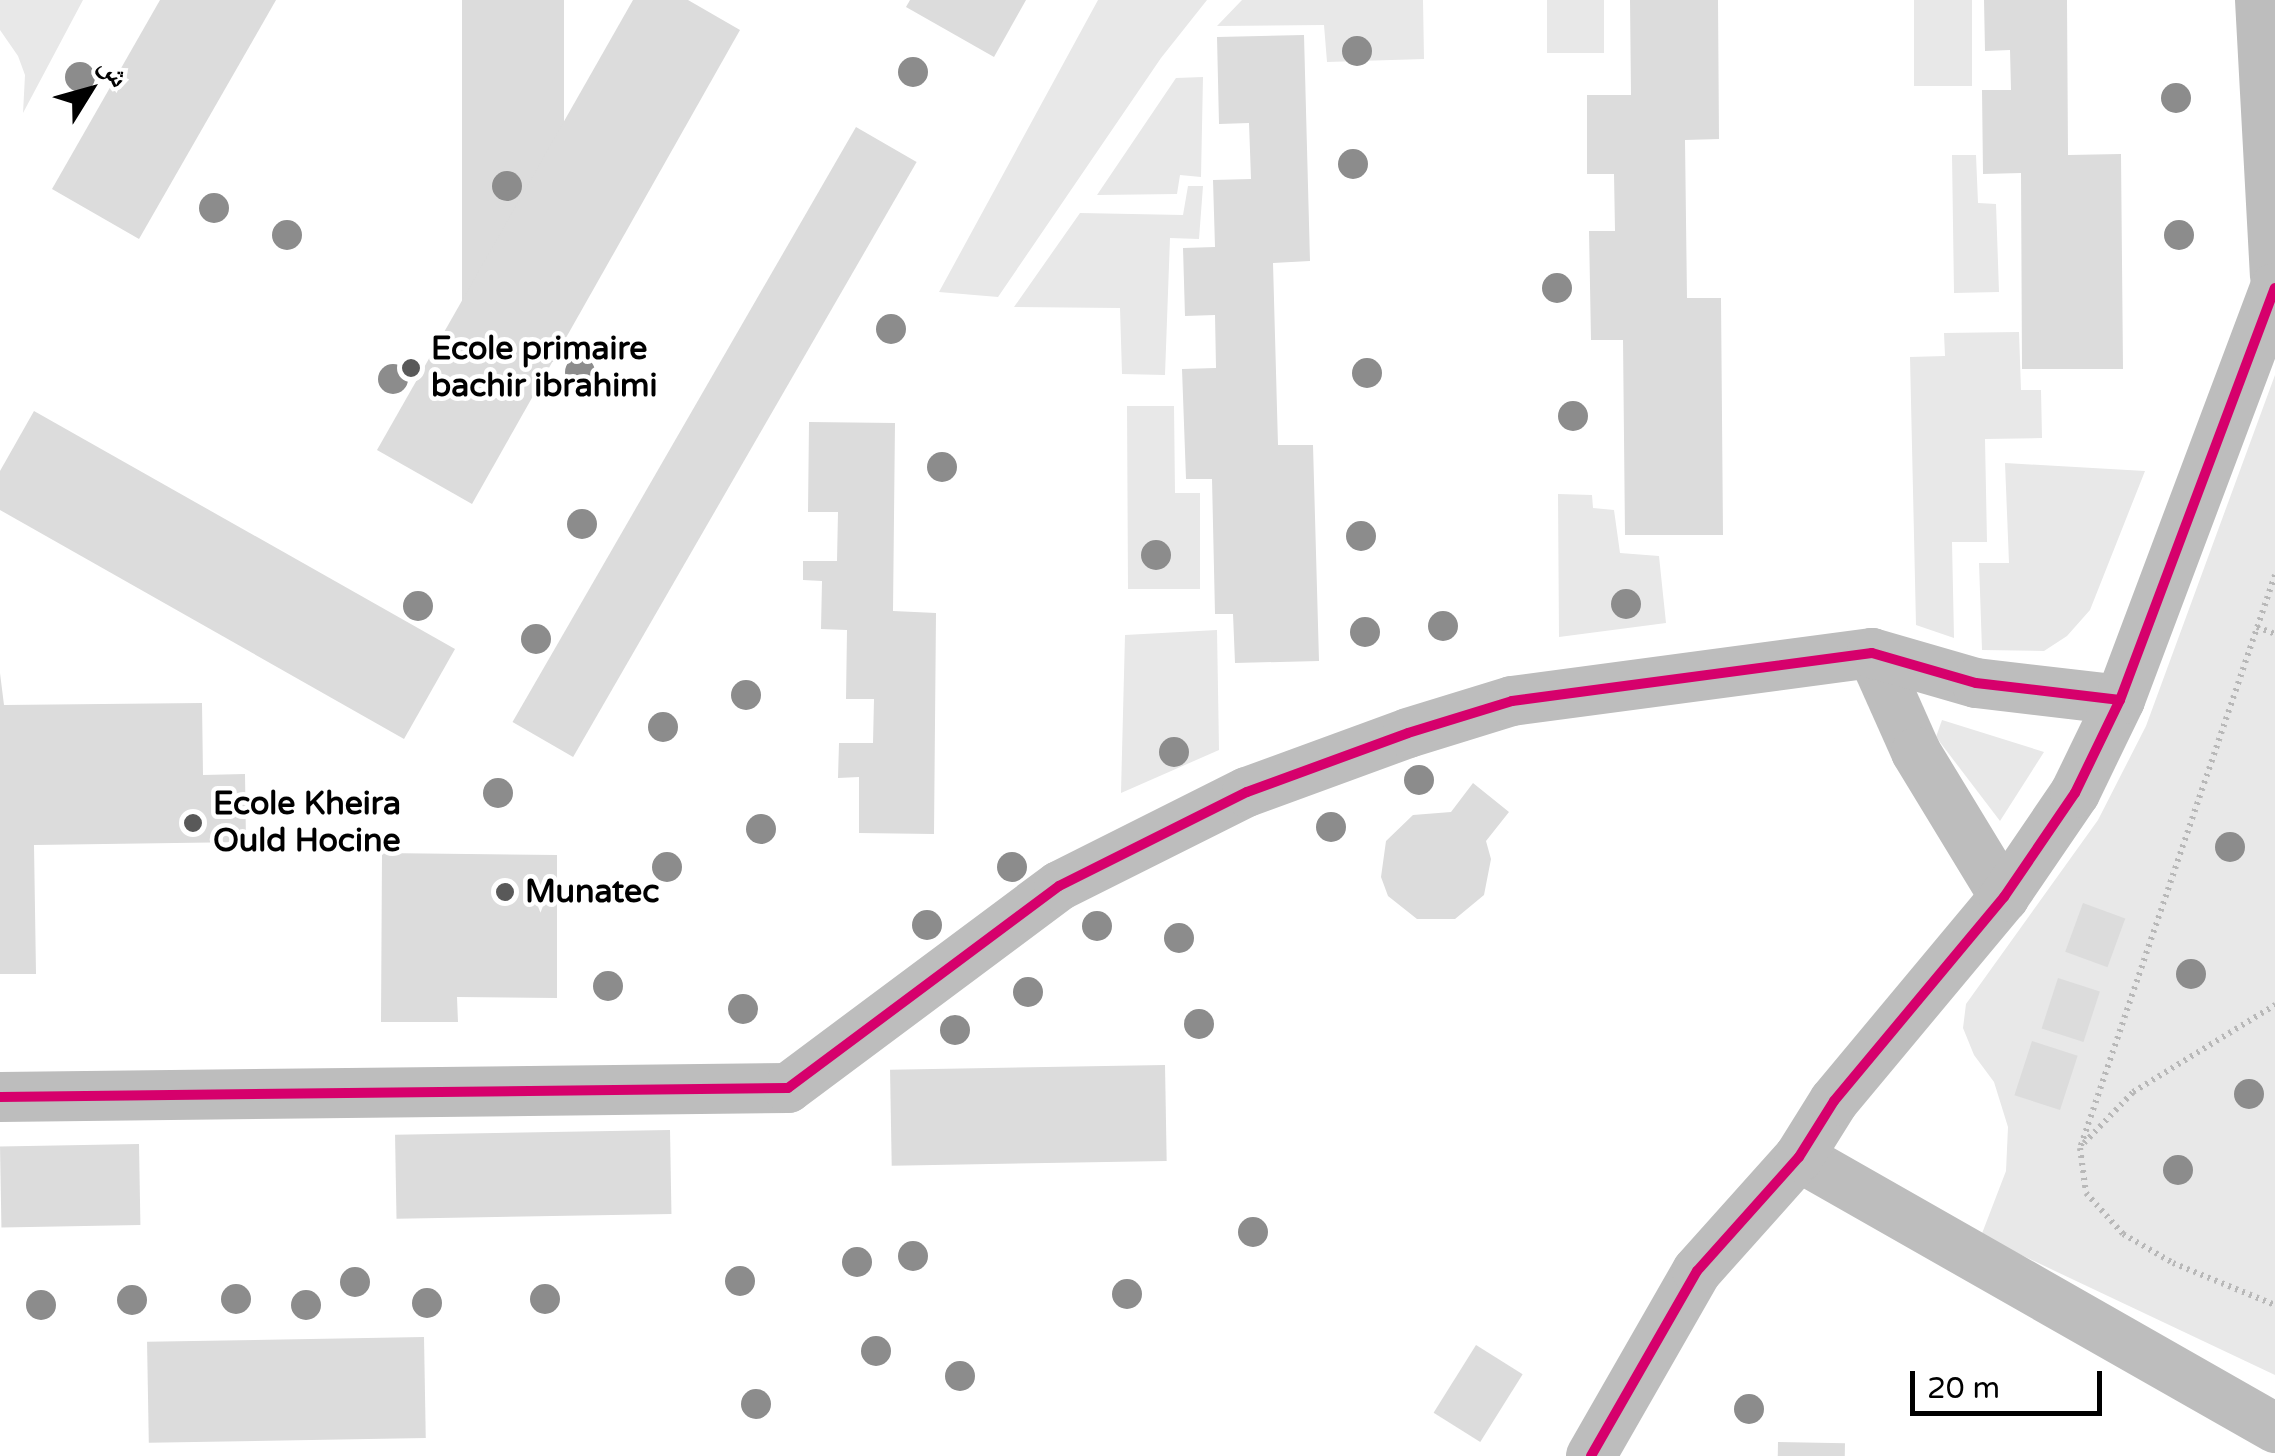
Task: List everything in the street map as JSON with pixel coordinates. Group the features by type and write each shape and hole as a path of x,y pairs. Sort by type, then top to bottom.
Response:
{"street":[{"path":"2260,0 2275,276"},
{"path":"1591,1456 1697,1271 1798,1157 1834,1101 2004,897 2075,793 2120,700 2275,288"},
{"path":"0,1098 788,1088 1059,886 1248,792 1408,733 1512,702 1872,653 1976,683 2120,700"},
{"path":"1872,653 1916,752 2004,897"},
{"path":"1798,1157 2275,1428"}],"path":[{"path":"2275,575 2080,1148 2086,1193 2124,1234 2173,1262 2275,1305"},
{"path":"2258,626 2275,634"},
{"path":"2080,1148 2133,1092 2275,1005"}],"shaded area":[{"path":"0,0 83,0 23,113 25,75 18,56 0,30"},
{"path":"1098,0 1207,0 1161,58 998,297 939,292"},
{"path":"1242,0 1423,0 1424,59 1327,62 1324,25 1217,26"},
{"path":"1547,0 1604,0 1604,53 1547,53"},
{"path":"1914,0 1972,0 1972,86 1914,86"},
{"path":"1203,77 1201,177 1180,175 1177,194 1097,195 1176,78"},
{"path":"1952,155 1976,155 1978,203 1996,204 1999,292 1954,293"},
{"path":"1188,186 1203,186 1199,239 1170,238 1165,375 1122,374 1120,308 1014,307 1080,213 1183,215"},
{"path":"2019,332 2021,390 2041,390 2042,438 1985,439 1987,542 1952,542 1954,638 1916,625 1910,357 1945,356 1944,333"},
{"path":"2275,375 2275,1375 1981,1236 2006,1171 2008,1127 1994,1082 1974,1055 1963,1028 1966,1004 2098,820 2146,726"},
{"path":"1127,406 1174,406 1175,493 1200,493 1200,589 1128,589"},
{"path":"2005,463 2145,471 2090,610 2067,636 2044,651 1982,650 1979,563 2009,563"},
{"path":"1558,494 1592,495 1593,508 1614,510 1620,553 1659,556 1666,623 1559,637"},
{"path":"1217,630 1219,750 1121,793 1125,635"},
{"path":"1942,720 2044,752 2000,821 1936,737"}],"building":[{"path":"160,0 276,0 139,239 52,189"},
{"path":"462,0 564,0 564,362 462,362"},
{"path":"633,0 688,0 740,30 472,504 377,450"},
{"path":"910,0 1026,0 994,57 906,7"},
{"path":"1630,0 1718,0 1719,139 1685,140 1687,298 1721,298 1723,535 1625,535 1623,340 1591,340 1589,231 1615,231 1614,174 1587,174 1587,95 1631,95"},
{"path":"1984,0 2067,0 2068,155 2121,154 2123,369 2022,369 2021,173 1983,174 1982,90 2011,90 2010,50 1985,51"},
{"path":"1304,35 1310,261 1273,263 1278,445 1313,445 1319,661 1235,663 1233,614 1215,614 1212,479 1186,479 1182,369 1216,368 1215,315 1185,316 1183,248 1215,247 1213,180 1251,179 1249,123 1219,124 1217,37"},
{"path":"856,127 917,162 573,757 512,722"},
{"path":"34,411 455,649 404,739 0,510 0,471"},
{"path":"809,422 895,423 893,611 936,613 934,834 859,833 859,777 838,778 839,743 873,743 874,699 846,699 847,630 821,629 822,581 803,580 803,561 837,561 838,512 808,512"},
{"path":"0,673 4,705 202,703 203,775 245,774 246,842 34,845 36,974 0,974"},
{"path":"1473,783 1509,812 1486,841 1491,859 1484,895 1455,919 1417,919 1388,896 1381,877 1386,841 1413,815 1451,812"},
{"path":"382,853 557,855 557,998 457,997 458,1022 381,1022"},
{"path":"2083,903 2125,918 2108,967 2065,952"},
{"path":"2058,978 2100,992 2083,1042 2042,1028"},
{"path":"2032,1041 2078,1056 2060,1110 2014,1095"},
{"path":"1165,1065 1167,1161 892,1166 890,1070"},
{"path":"670,1130 671,1214 397,1219 395,1135"},
{"path":"139,1144 140,1225 1,1227 0,1146"},
{"path":"424,1337 426,1438 149,1443 147,1342"},
{"path":"1476,1345 1523,1374 1480,1442 1434,1413"},
{"path":"1778,1442 1845,1443 1845,1456 1778,1456"}],"cycle path":[{"path":"1591,1456 1697,1271 1799,1157 1834,1101 2004,897 2075,793 2120,700 2275,288"},
{"path":"0,1097 788,1088 1059,886 1247,792 1408,733 1512,701 1872,653 1976,683 2120,700"}],"place":[{"name":"Ecole primaire bachir ibrahimi","path":"411,368"},
{"name":"Ecole Kheira Ould Hocine","path":"193,823"},
{"name":"Munatec","path":"505,892"}]}
